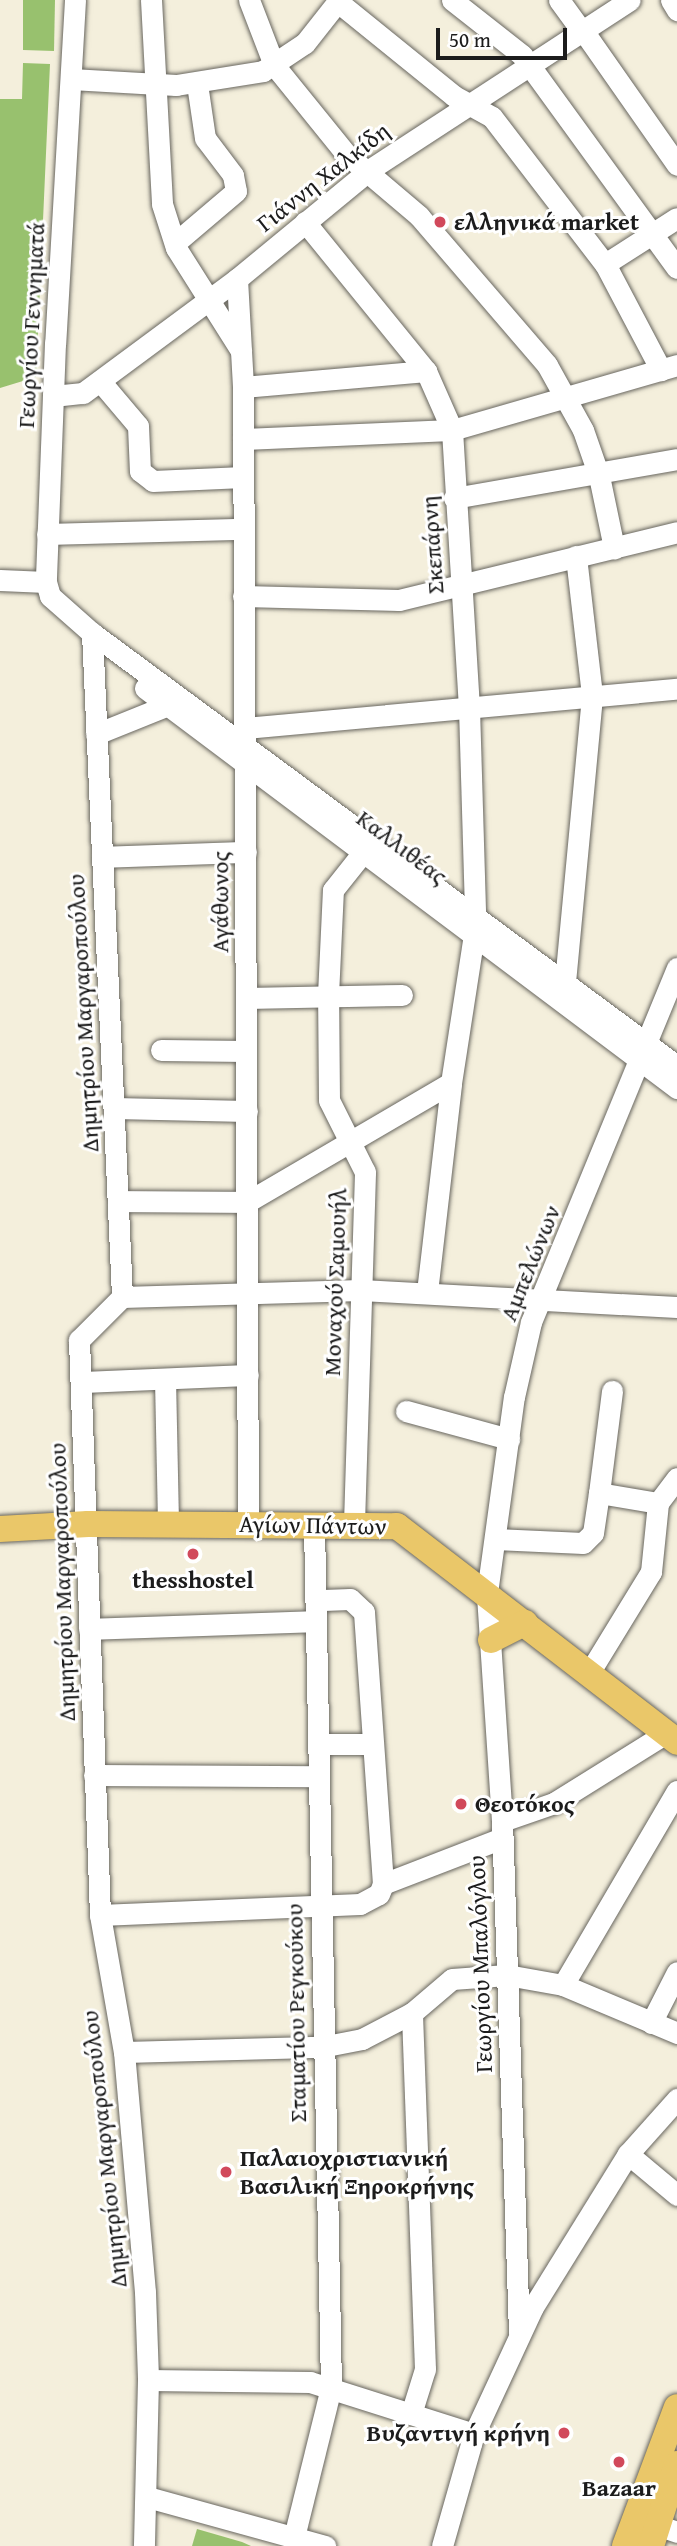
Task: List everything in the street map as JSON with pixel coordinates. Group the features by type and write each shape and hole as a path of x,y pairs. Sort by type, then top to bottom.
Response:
{"main road":[{"name":"Αγίων Πάντων","path":"0,1529 88,1524 354,1523 407,1530 671,1738"},
{"path":"491,1640 525,1623"},
{"path":"625,2546 677,2407"},
{"path":"662,2534 677,2464"}],"street":[{"name":"Γεωργίου Γεννηματά","path":"46,582 53,396 75,0"},
{"path":"151,0 158,85 162,204 175,243 242,353"},
{"path":"249,0 274,65 346,154 369,170 477,278 569,399 599,476 614,548"},
{"path":"452,0 531,66 677,268"},
{"path":"559,0 677,165"},
{"name":"Γιάννη Χαλκίδη","path":"53,396 76,396 100,381 209,301 369,170 584,33 630,0"},
{"path":"671,0 677,10"},
{"path":"71,79 158,85 197,84 274,65 305,43 339,1 454,96 492,117 605,264 669,367 569,399 452,430 243,439"},
{"path":"175,243 236,191 233,175 205,138 197,84"},
{"path":"605,264 677,218"},
{"name":"Σκεπάρνη","path":"305,222 426,370 452,430 454,498 469,708 474,923 451,1083 428,1292"},
{"name":"Αγάθωνος","path":"237,279 243,387 248,1524"},
{"path":"243,387 426,370"},
{"path":"100,381 138,426 140,471 153,481 243,477"},
{"path":"454,498 599,476 677,459"},
{"path":"47,534 243,529"},
{"path":"243,596 399,600 677,532"},
{"path":"565,982 592,695 576,556"},
{"path":"0,580 46,582 50,596 92,641"},
{"name":"Καλλιθέας","path":"92,641 168,705 245,744 364,851 565,982 643,1052 677,1088"},
{"name":"Καλλιθέας","path":"92,641 245,744 643,1052 677,1066"},
{"name":"Δημητρίου Μαργαροπούλου","path":"92,641 122,1297 79,1340 88,1524 89,1629 100,1915 124,2052 148,2380 144,2546"},
{"path":"245,744 469,708 677,689"},
{"path":"96,734 168,705"},
{"name":"Μοναχού Σαμουήλ","path":"354,1523 365,1172 329,1100 328,995 333,890 364,851"},
{"path":"102,857 246,852"},
{"name":"Αμπελώνων","path":"487,1593 509,1439 531,1322 543,1300 675,978"},
{"path":"246,998 402,995"},
{"path":"161,1050 246,1051"},
{"path":"118,1201 247,1202 451,1083"},
{"path":"114,1108 247,1111"},
{"path":"122,1297 361,1290 677,1307"},
{"path":"82,1382 248,1375"},
{"path":"165,1379 169,1524"},
{"path":"495,1539 588,1541 599,1493 612,1391"},
{"path":"407,1411 509,1439"},
{"path":"589,1673 653,1568 658,1503 677,1478"},
{"path":"599,1493 658,1503"},
{"name":"Σταματίου Ρεγκούκου","path":"294,2537 331,2387 321,2047 314,1525"},
{"name":"Γεωργίου Μπαλόγλου","path":"487,1593 502,1829 519,2333"},
{"path":"100,1915 367,1903 379,1894 383,1884 371,1744 364,1612 350,1599 316,1600"},
{"path":"89,1629 316,1621"},
{"path":"383,1884 554,1803 671,1738"},
{"path":"319,1744 371,1744"},
{"path":"94,1775 318,1776"},
{"path":"563,1985 677,1791"},
{"path":"651,2023 677,1972"},
{"path":"124,2052 321,2047 364,2039 412,2013 452,1979 506,1975 563,1985 677,2034"},
{"path":"411,2414 425,2373 412,2013"},
{"path":"442,2546 474,2434 519,2333 628,2154 677,2099"},
{"path":"628,2154 677,2195"},
{"path":"148,2380 304,2381 331,2387 474,2434"},
{"path":"147,2497 325,2546"}],"green space":[{"path":"23,0 55,0 54,51 23,50"},
{"path":"23,63 50,64 36,377 0,388 0,99 22,99"},
{"path":"197,2529 242,2542 251,2546 192,2546"}],"place":[{"name":"ελληνικά market","path":"440,222"},
{"name":"thesshostel","path":"193,1554"},
{"name":"Θεοτόκος","path":"461,1804"},
{"name":"Παλαιοχριστιανική Βασιλική Ξηροκρήνης","path":"226,2172"},
{"name":"Βυζαντινή κρήνη","path":"564,2433"},
{"name":"Bazaar","path":"619,2462"}]}
